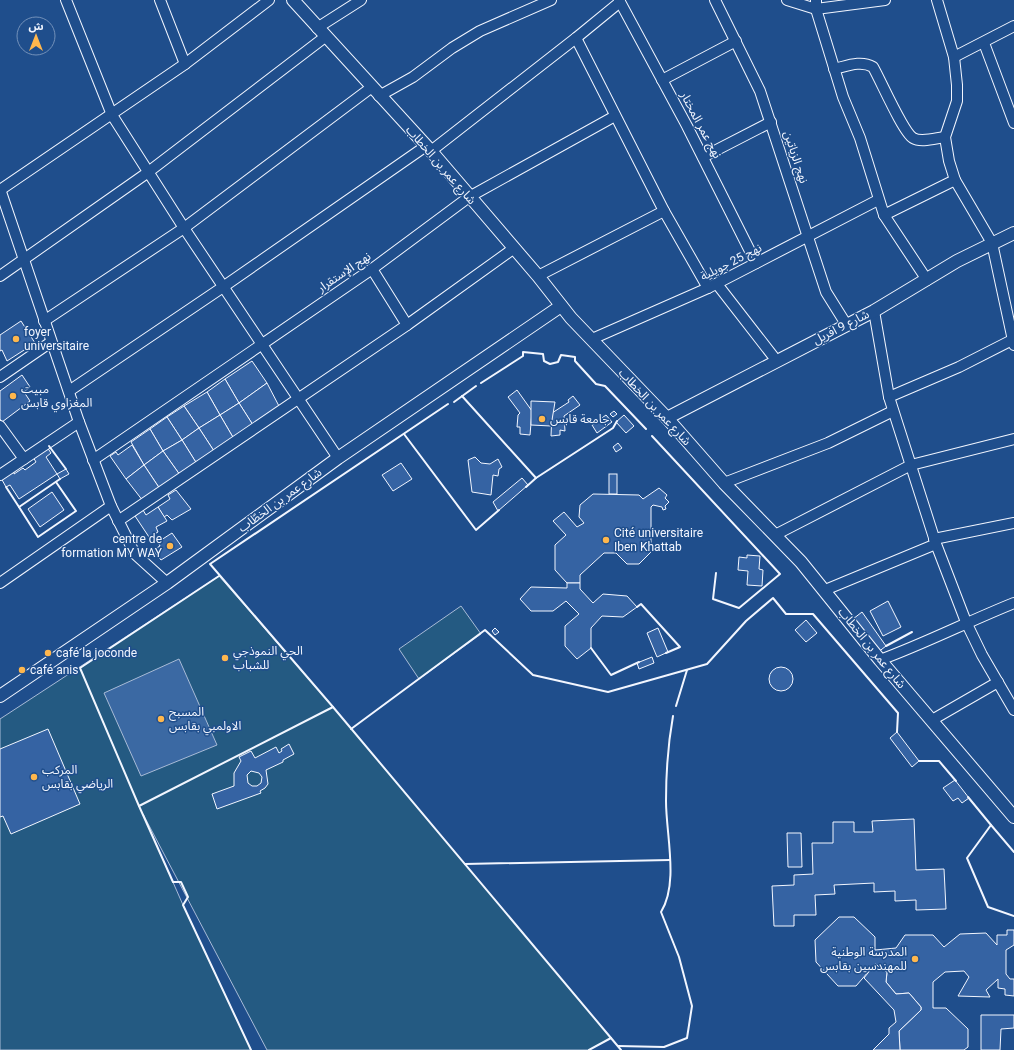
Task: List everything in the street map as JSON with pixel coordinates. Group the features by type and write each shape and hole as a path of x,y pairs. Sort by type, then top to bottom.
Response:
{"street":[{"path":"66,0 112,115 147,173 338,458"},
{"path":"160,0 185,64"},
{"path":"167,583 135,554 111,506 79,422 0,189 112,115 185,64 269,0"},
{"name":"شارع عمر بن الخطاب","path":"293,0 428,148 513,249 538,276 561,306 667,418 724,483 775,535 825,590 880,660 1014,817"},
{"path":"0,276 147,173 361,0"},
{"path":"44,322 184,228 375,91 414,77 452,48 480,31 551,0"},
{"name":"نهج الزياتين","path":"716,0 718,9 736,41 760,91 826,292 846,324"},
{"path":"787,0 816,5 885,0"},
{"path":"889,397 959,367 1013,341 992,242 955,180 945,137 957,101 954,57 937,0"},
{"path":"69,391 428,148 576,38 619,1"},
{"name":"نهج عمر المختار","path":"619,1 703,157 756,263"},
{"path":"816,5 843,98 860,138 878,200 884,215 927,280"},
{"path":"954,57 984,43 1014,26"},
{"path":"576,38 664,211 713,286 776,360"},
{"path":"662,80 736,41"},
{"path":"984,43 1014,123"},
{"path":"834,69 859,63 867,64 872,67 893,106 913,138 919,140 945,137"},
{"name":"نهج الإستقرار","path":"93,460 261,343 372,269 469,197 615,116"},
{"path":"703,157 771,122"},
{"path":"884,215 955,180"},
{"name":"نهج 25 جويلية","path":"592,339 713,286 808,238 878,200"},
{"path":"538,276 664,211"},
{"name":"شارع 9 افريل","path":"667,418 776,360 874,311 992,242 1014,233"},
{"path":"118,521 407,325 513,249"},
{"path":"372,269 407,325"},
{"name":"شارع عمر بن الخطّاب","path":"0,696 167,583 338,458 561,306"},
{"path":"874,311 889,397 935,541 966,622 1014,710"},
{"path":"0,377 51,342"},
{"path":"724,483 828,443 893,411"},
{"path":"0,475 79,422"},
{"path":"0,426 24,459"},
{"path":"775,535 911,465 1014,439"},
{"path":"0,583 111,506"},
{"path":"825,590 935,541 1014,524"},
{"path":"880,660 923,644 966,622 1014,603"},
{"path":"932,720 998,682"}],"shaded area":[{"path":"219,576 333,707 611,1038 589,1050 267,1050 143,814 183,905 251,1050 0,1050 0,719"},
{"path":"461,606 481,634 419,679 399,649"},
{"name":"المسبح الاولمبي بقابس","path":"179,659 217,745 141,776 104,693"}],"building":[{"name":"foyer universitaire","path":"21,321 35,343 7,361 2,350 0,351 0,335"},
{"path":"252,361 267,383 239,403 225,379"},
{"name":"مبيت المغزاوي قابس","path":"22,375 30,387 24,392 30,401 2,422 0,419 0,391"},
{"path":"225,379 239,403 220,415 207,392"},
{"path":"267,383 280,408 253,425 239,403"},
{"path":"517,390 532,411 530,435 520,434 520,427 517,427 518,415 520,413 508,397"},
{"path":"207,392 220,415 199,428 184,406"},
{"path":"573,396 580,405 564,416 565,431 560,430 560,435 551,436 552,413 569,402 568,400"},
{"name":"جامعة قابس","path":"531,401 555,402 551,426 531,425"},
{"path":"239,403 253,425 234,439 220,415"},
{"path":"184,406 199,428 182,440 167,417"},
{"path":"614,411 617,414 613,417 610,414"},
{"path":"220,415 234,439 214,451 199,428"},
{"path":"606,415 612,422 597,433 592,425"},
{"path":"624,415 634,426 626,433 616,422"},
{"path":"167,417 182,440 163,451 150,429"},
{"path":"199,428 214,451 197,464 182,440"},
{"path":"150,429 163,451 144,465 131,442"},
{"path":"182,440 197,464 180,475 163,451"},
{"path":"618,443 622,448 616,452 613,447"},
{"path":"132,445 144,465 126,479 110,456 116,452 118,455"},
{"path":"47,447 51,453 46,457 57,474 19,499 10,485 6,487 1,478 14,472 14,474 23,468 25,470 36,462 33,457"},
{"path":"163,451 180,475 160,489 144,465"},
{"path":"475,457 481,463 490,464 498,459 502,467 499,469 498,476 493,475 491,495 472,492 468,460"},
{"path":"401,463 412,479 393,491 382,475"},
{"path":"144,465 160,489 143,501 126,479"},
{"path":"66,469 69,474 60,479 57,474"},
{"path":"609,474 617,474 617,494 609,494"},
{"path":"522,478 528,485 498,511 493,502"},
{"name":"Cité universitaire Iben Khattab","path":"659,488 667,495 665,498 669,502 665,506 666,509 663,510 662,507 653,505 651,507 651,552 639,564 627,564 616,553 604,553 580,575 580,583 567,583 555,570 555,545 566,535 553,521 564,512 577,527 584,523 579,517 580,505 593,494 639,495 643,499"},
{"path":"176,490 191,509 172,520 167,515 164,517 158,507 170,499 168,495"},
{"path":"52,492 64,510 40,527 28,509"},
{"path":"158,507 167,521 156,527 158,532 149,537 135,516 143,510 146,515"},
{"name":"centre de formation MY WAY","path":"172,533 182,547 161,560 153,550 160,546 158,542"},
{"path":"747,555 760,556 759,569 763,570 762,586 747,585 748,571 738,570 739,557 747,558"},
{"path":"567,583 580,583 580,589 593,603 603,594 627,596 637,607 623,617 602,616 591,628 591,648 577,659 565,646 565,626 579,614 566,601 553,611 531,611 520,599 531,587 567,588"},
{"path":"888,601 901,627 883,636 870,611"},
{"path":"862,612 886,646 877,653 853,619"},
{"path":"806,620 817,633 806,642 795,630"},
{"path":"495,628 499,632 495,635 492,631"},
{"path":"658,628 668,652 657,657 647,633"},
{"path":"652,657 654,663 639,669 637,663"},
{"path":"781,667 790,670 793,679 790,688 781,691 772,688 769,679 772,670"},
{"name":"المركب الرياضي بقابس","path":"48,729 80,804 11,834 3,816 0,817 0,749"},
{"path":"897,732 919,761 912,767 890,738"},
{"path":"289,744 294,754 283,760 283,762 266,770 268,784 260,791 261,793 217,809 212,794 234,786 234,773 241,761 239,757 251,751 255,758 276,747 279,753 282,751 281,749","holes":["251,771 259,773 262,777 261,783 257,786 252,786 248,783 247,775"]},
{"path":"955,780 969,798 962,803 958,798 953,801 943,788"},
{"path":"914,819 916,870 944,869 946,909 916,910 916,900 895,901 895,891 874,892 874,883 834,885 835,894 815,895 816,915 794,915 794,926 774,926 772,886 794,885 794,875 813,874 812,843 833,843 833,822 854,822 854,832 873,832 872,821"},
{"path":"787,833 801,833 802,867 788,867"},
{"path":"839,917 854,917 875,937 875,950 896,948 905,935 933,935 944,947 960,934 986,933 997,945 997,935 1007,935 1007,930 1014,930 1014,945 1006,950 1006,974 1010,979 1014,979 1014,996 1005,995 1005,989 998,988 998,979 986,990 990,997 958,996 969,977 964,971 945,972 933,982 933,1008 946,1008 968,1029 968,1047 964,1050 900,1050 899,1031 921,1010 921,1007 909,993 896,994 886,982 887,972 875,964 856,986 838,986 816,962 815,940"},
{"path":"875,964 887,972 886,982 896,994 909,993 921,1007 921,1010 899,1031 900,1050 873,1050 889,1034 889,1028 896,1022 894,1010 864,978"},
{"path":"981,1015 1014,1015 1014,1028 1001,1029 1000,1050 981,1050"}],"wall":[{"path":"481,383 523,356 523,352 543,354 544,361 550,364 558,362 561,355 575,357 575,361 596,384 605,386 646,429"},
{"path":"454,402 476,386"},
{"path":"462,396 536,478 526,487"},
{"path":"333,707 210,564 448,404"},
{"path":"536,478 613,428 617,421"},
{"path":"404,434 476,530 499,510"},
{"path":"652,436 780,574 739,608 713,599 716,573"},
{"path":"49,446 66,469"},
{"path":"6,487 19,507 60,479"},
{"path":"19,507 38,537 76,511 56,482"},
{"path":"139,806 80,668 219,576"},
{"path":"351,729 485,630 533,675 608,692 707,664 746,621 773,598 786,614 813,614 898,713 897,732"},
{"path":"637,607 641,604 680,647 666,653"},
{"path":"886,646 912,632"},
{"path":"591,648 611,675 639,662"},
{"path":"676,706 687,670"},
{"path":"251,1050 183,905 188,897 181,882 173,882 139,806 333,707 611,1038 589,1050"},
{"path":"618,1046 664,1047 687,1038 692,1006 679,957 661,912 666,900 670,873 666,790 673,716"},
{"path":"919,761 939,761 956,781"},
{"path":"968,797 991,825 967,858 988,907 1014,916"},
{"path":"991,825 1014,852"},
{"path":"465,864 670,860"},
{"path":"611,1038 621,1050"}],"place":[{"name":"foyer universitaire","path":"16,339"},
{"name":"مبيت المغزاوي قابس","path":"13,396"},
{"name":"جامعة قابس","path":"542,419"},
{"name":"Cité universitaire Iben Khattab","path":"606,540"},
{"name":"centre de formation MY WAY","path":"170,546"},
{"name":"café la joconde","path":"48,653"},
{"name":"الحي النموذجي للشباب","path":"225,658"},
{"name":"café anis","path":"22,670"},
{"name":"المسبح الاولمبي بقابس","path":"161,719"},
{"name":"المركب الرياضي بقابس","path":"34,777"},
{"name":"المدرسة الوطنية للمهندسين بقابس","path":"915,959"}]}
